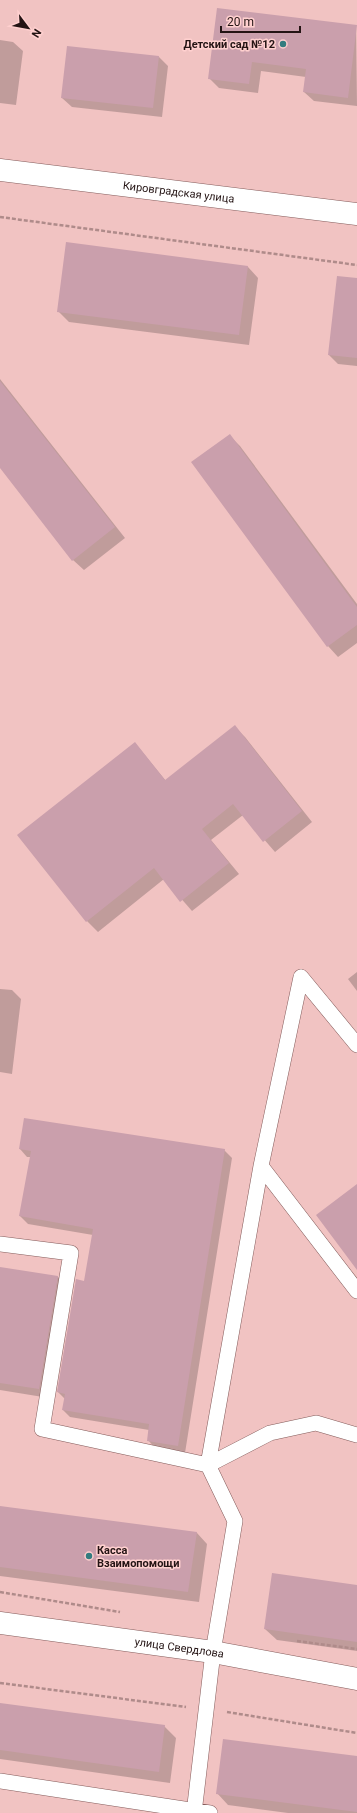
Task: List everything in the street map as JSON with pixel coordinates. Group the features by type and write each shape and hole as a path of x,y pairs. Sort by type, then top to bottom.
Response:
{"street":[{"name":"Кировградская улица","path":"0,170 357,214"},
{"name":"улица Свердлова","path":"0,1622 213,1652 357,1679"}],"lane":[{"path":"194,1812 213,1652 235,1521 208,1465 261,1166 301,977 357,1044"},
{"path":"261,1166 357,1292"},
{"path":"0,1244 71,1253 42,1430 208,1465 270,1433 316,1423 357,1435"},
{"path":"0,1781 194,1812 210,1813"}],"path":[{"path":"0,216 357,266"},
{"path":"0,1683 206,1709 357,1733"}],"building":[{"name":"Детский сад №12","path":"217,8 357,25 348,98 303,92 306,69 252,62 249,84 208,79"},
{"path":"67,46 159,56 153,108 61,98"},
{"path":"66,242 248,266 239,335 57,312"},
{"path":"337,276 357,278 357,358 328,355"},
{"path":"0,381 115,527 72,561 0,468"},
{"path":"230,434 357,607 357,625 327,647 191,462"},
{"path":"235,725 302,811 263,842 233,804 202,829 229,863 180,902 154,868 86,922 17,835 135,742 165,780"},
{"path":"24,1118 225,1149 178,1446 147,1441 149,1424 62,1410 65,1394 57,1392 76,1279 84,1281 93,1229 19,1216 31,1151 19,1149"},
{"path":"357,1184 357,1270 316,1215"},
{"path":"0,1267 58,1276 39,1389 0,1383"},
{"path":"0,1506 197,1532 188,1592 0,1567"},
{"path":"272,1573 357,1585 357,1642 264,1629"},
{"path":"0,1703 165,1725 159,1772 0,1750"},
{"path":"223,1739 357,1756 357,1812 216,1794"}],"place":[{"name":"Детский сад №12","path":"283,44"},
{"name":"Касса Взаимопомощи","path":"89,1556"}]}
